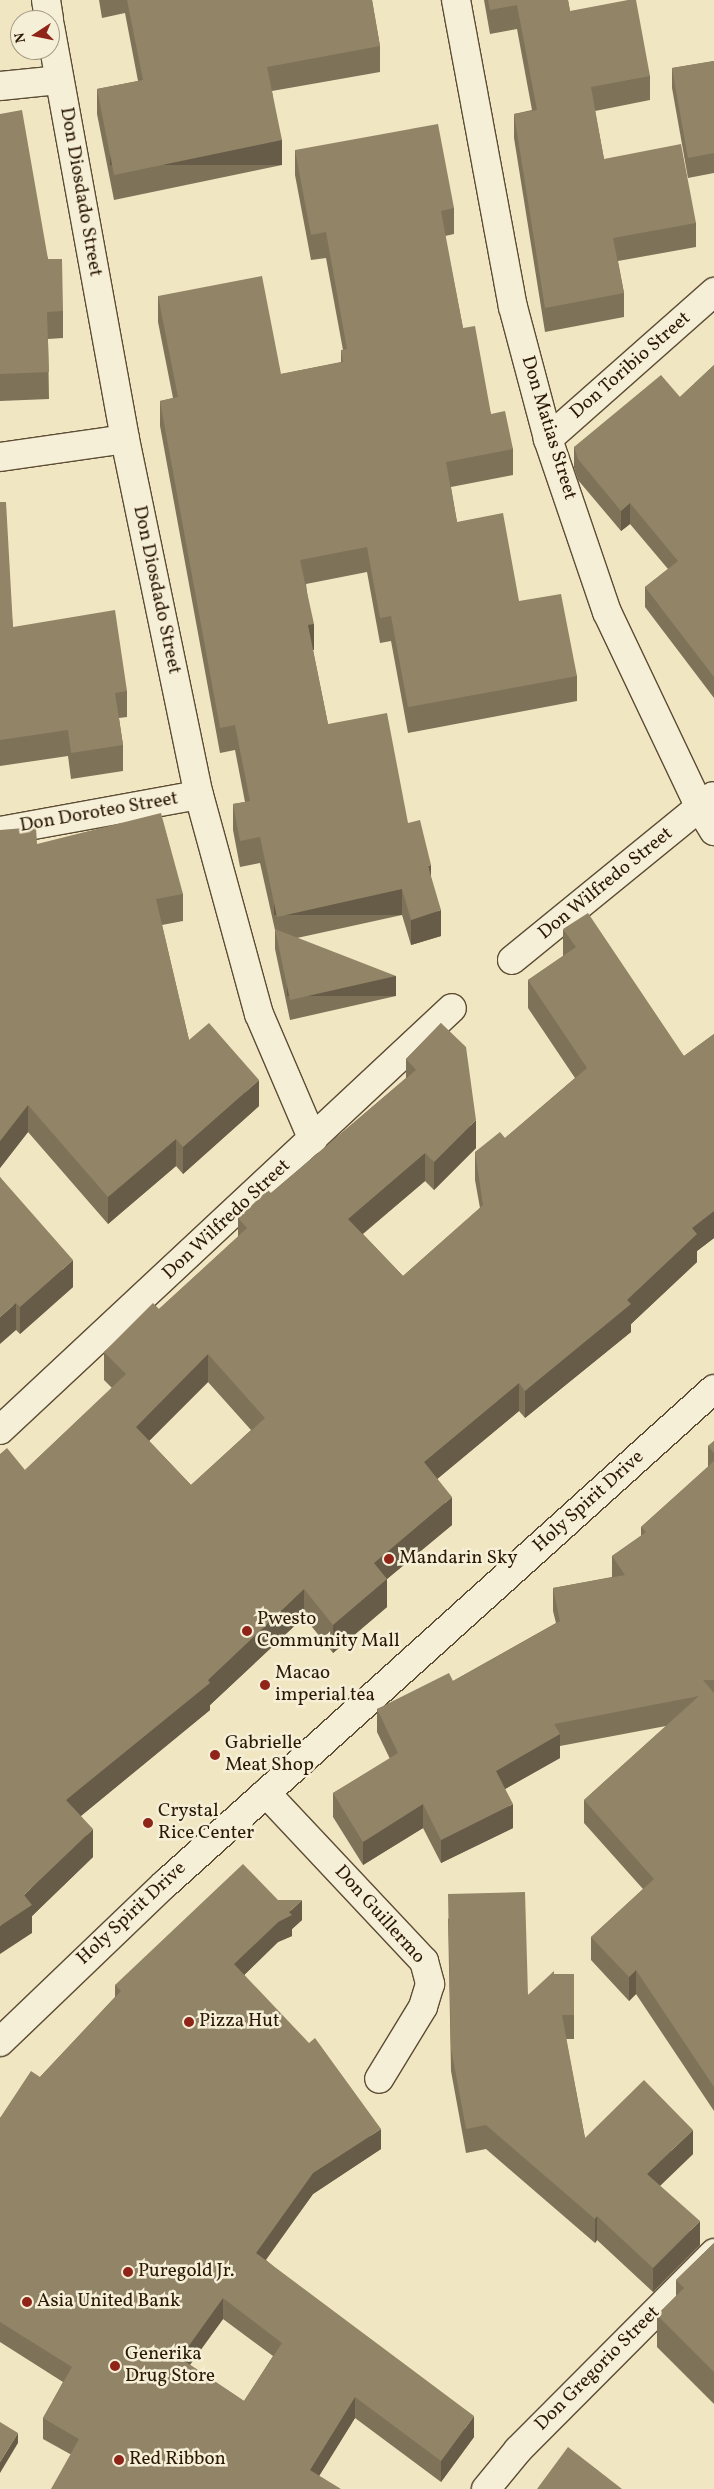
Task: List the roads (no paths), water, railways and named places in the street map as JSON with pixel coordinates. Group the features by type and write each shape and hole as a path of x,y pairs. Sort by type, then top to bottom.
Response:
{"street":[{"name":"Don Matias Street","path":"456,0 513,307 548,439 607,612 707,802 714,831"},
{"name":"Don Diosdado Street","path":"56,60 125,439 198,796 259,1014 313,1140"},
{"path":"0,86 59,80"},
{"name":"Don Toribio Street","path":"548,439 714,292"},
{"path":"0,457 125,439"},
{"name":"Don Doroteo Street","path":"0,831 198,796"},
{"name":"Don Wilfredo Street","path":"512,960 707,802"},
{"name":"Don Wilfredo Street","path":"0,1430 313,1140 452,1008"},
{"name":"Holy Spirit Drive","path":"0,2042 81,1962 714,1389"},
{"name":"Don Guillermo","path":"266,1793 424,1961 430,1984 423,2007 379,2080"},
{"name":"Don Gregorio Street","path":"486,2489 518,2450 714,2253"}],"place":[{"name":"Mandarin Sky","path":"389,1559"},
{"name":"Pwesto Community Mall","path":"247,1631"},
{"name":"Macao imperial tea","path":"265,1685"},
{"name":"Gabrielle Meat Shop","path":"215,1755"},
{"name":"Crystal Rice Center","path":"148,1823"},
{"name":"Pizza Hut","path":"189,2022"},
{"name":"Puregold Jr.","path":"128,2272"},
{"name":"Asia United Bank","path":"27,2302"},
{"name":"Generika Drug Store","path":"115,2366"},
{"name":"Red Ribbon","path":"119,2460"}]}
